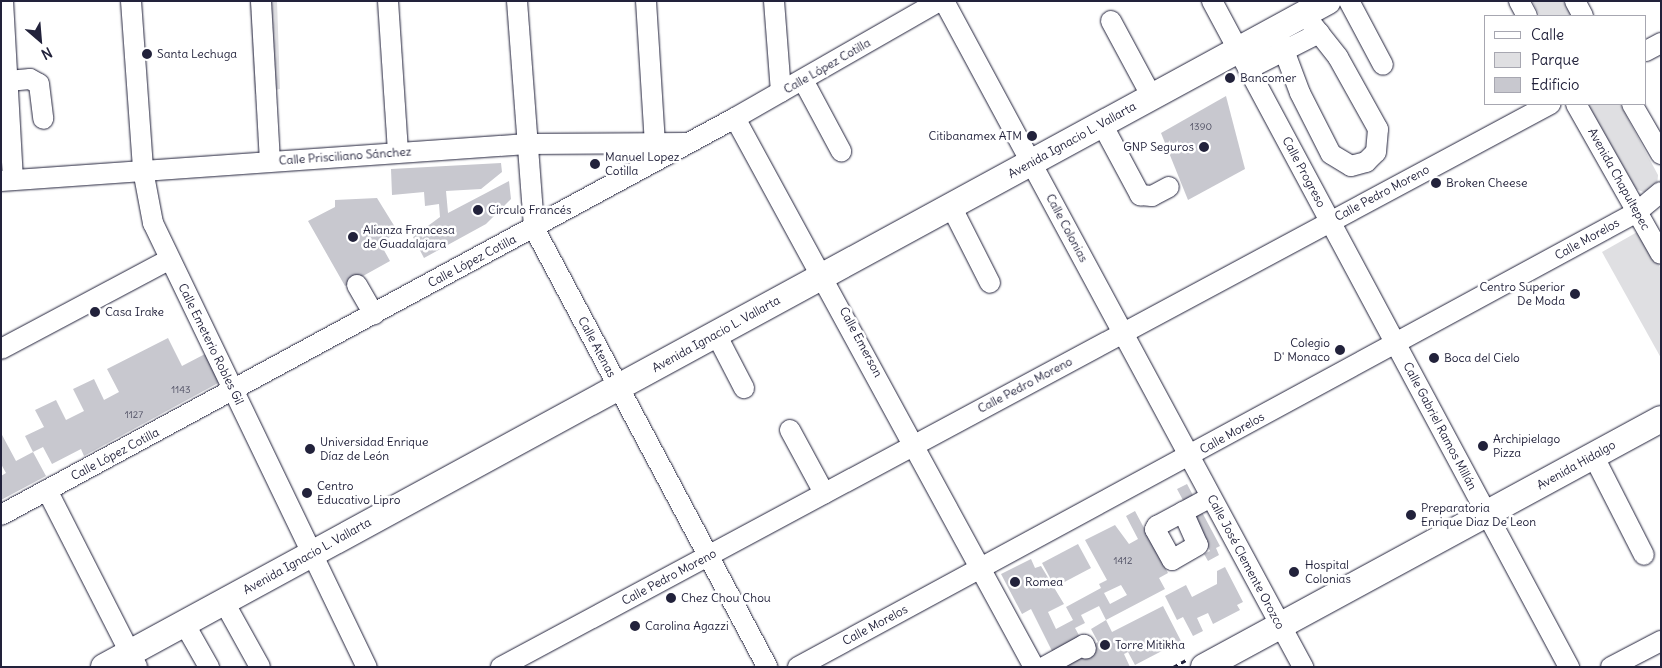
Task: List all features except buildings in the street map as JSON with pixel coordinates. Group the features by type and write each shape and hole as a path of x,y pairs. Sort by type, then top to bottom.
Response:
{"main road":[{"name":"Avenida Ignacio L. Vallarta","path":"104,667 133,660 184,623 1152,97 1243,60 1312,23 1328,1"},
{"name":"Avenida Hidalgo","path":"1204,667 1661,419"}],"street":[{"path":"3,1 8,81 7,180"},
{"name":"Calle Emeterio Robles Gil","path":"131,1 143,170 152,223 367,667"},
{"path":"261,1 270,161"},
{"path":"388,1 398,152"},
{"name":"Calle Atenas","path":"518,1 534,228 767,667"},
{"path":"646,1 655,143"},
{"path":"774,1 781,92"},
{"name":"Calle López Cotilla","path":"1,515 690,143 939,1"},
{"name":"Calle Colonias","path":"944,1 1190,456"},
{"name":"Calle Progreso","path":"1212,1 1396,344"},
{"path":"1349,1 1383,65"},
{"path":"1519,1 1527,15"},
{"path":"1575,1 1582,15"},
{"path":"1111,21 1152,97"},
{"path":"1280,40 1332,154 1352,166 1366,162 1376,152 1378,129 1345,68 1312,23"},
{"path":"1647,50 1661,43"},
{"path":"8,81 30,79 39,84 43,119"},
{"path":"803,80 841,151"},
{"name":"Calle Pedro Moreno","path":"501,667 1548,105"},
{"name":"Avenida Chapultepec","path":"1577,105 1661,254"},
{"path":"1633,105 1661,154"},
{"name":"Calle Emerson","path":"735,118 825,275 1034,667"},
{"path":"1102,124 1140,195 1152,196 1170,187"},
{"name":"Calle Prisciliano Sánchez","path":"7,180 527,144 690,143"},
{"name":"Calle Morelos","path":"798,667 1637,212 1661,192"},
{"path":"951,206 990,283"},
{"path":"1,349 170,259"},
{"path":"357,285 374,314"},
{"path":"716,334 744,388"},
{"name":"Calle Gabriel Ramos Millán","path":"1396,344 1569,667"},
{"path":"790,430 824,493"},
{"path":"1593,455 1644,555"},
{"name":"Calle José Clemente Orozco","path":"1190,456 1303,667"},
{"path":"47,490 133,660"},
{"path":"1183,512 1211,496"},
{"path":"228,599 263,663"},
{"path":"184,623 209,667"},
{"path":"1611,667 1661,641"},
{"path":"1044,667 1084,645 1086,649"}],"green space":[{"path":"250,1 277,1 280,89 255,94"},
{"path":"1532,1 1563,1 1571,15 1539,15"},
{"path":"1589,105 1621,105 1658,175 1657,186 1646,193 1636,189"},
{"path":"1639,231 1661,269 1661,358 1602,252"}],"place":[{"name":"Santa Lechuga","path":"147,54"},
{"name":"Bancomer","path":"1230,78"},
{"name":"Citibanamex ATM","path":"1032,136"},
{"name":"GNP Seguros","path":"1204,147"},
{"name":"Manuel Lopez Cotilla","path":"595,164"},
{"name":"Broken Cheese","path":"1436,183"},
{"name":"Círculo Francés","path":"478,210"},
{"name":"Alianza Francesa de Guadalajara","path":"353,237"},
{"name":"Centro Superior De Moda","path":"1575,294"},
{"name":"Casa Irake","path":"95,312"},
{"name":"Colegio D' Monaco","path":"1340,350"},
{"name":"Boca del Cielo","path":"1434,358"},
{"name":"Archipielago Pizza","path":"1483,446"},
{"name":"Universidad Enrique Díaz de León","path":"310,449"},
{"name":"Centro Educativo Lipro","path":"307,493"},
{"name":"Preparatoria Enrique Diaz De Leon","path":"1411,515"},
{"name":"Hospital Colonias","path":"1294,572"},
{"name":"Romea","path":"1015,582"},
{"name":"Chez Chou Chou","path":"671,598"},
{"name":"Carolina Agazzi","path":"635,626"},
{"name":"Torre Mitikha","path":"1105,645"}]}
